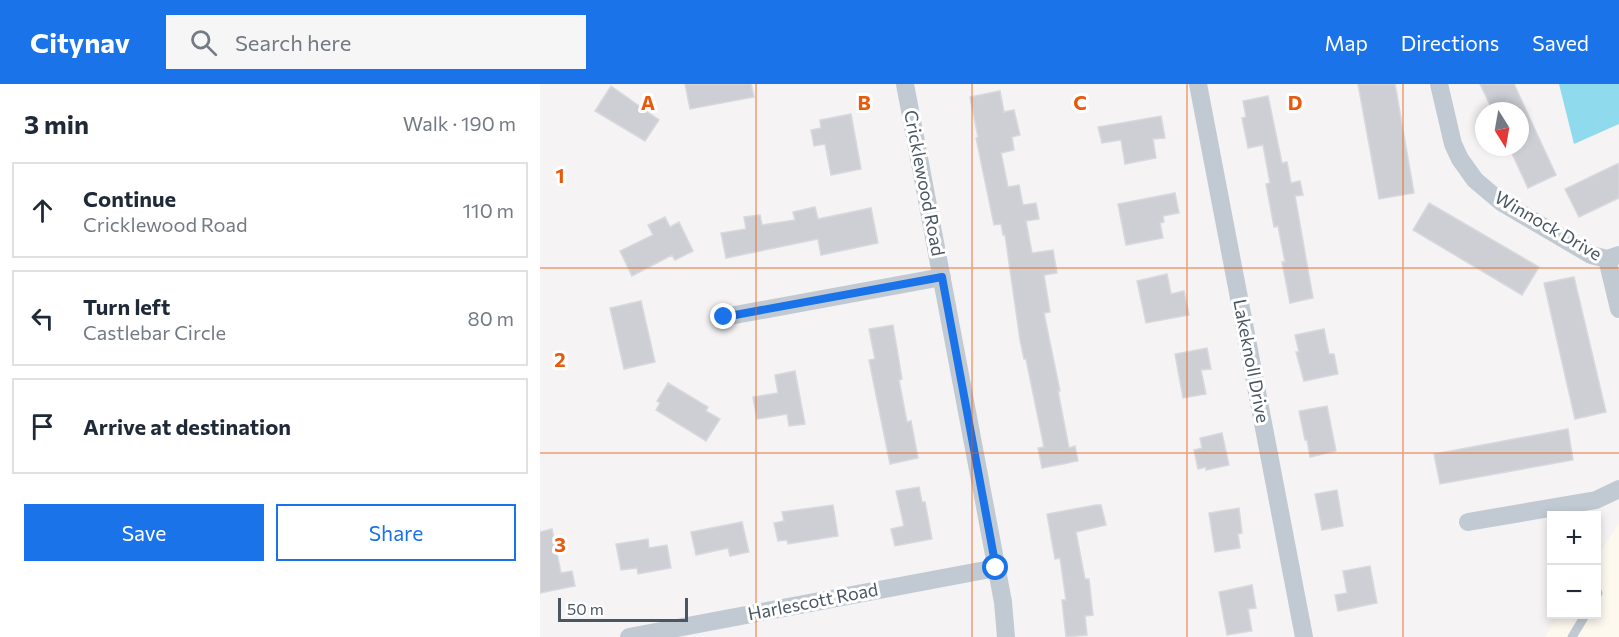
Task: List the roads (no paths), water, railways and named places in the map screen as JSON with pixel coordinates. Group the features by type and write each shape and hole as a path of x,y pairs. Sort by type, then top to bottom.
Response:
{"street":[{"name":"Cricklewood Road","path":"905,84 1003,602 1006,637"},
{"name":"Lakeknoll Drive","path":"1198,84 1304,637"},
{"name":"Winnock Drive","path":"1439,84 1453,144 1460,159 1475,180 1493,197 1587,253 1613,257 1619,309"},
{"path":"724,317 942,277"},
{"path":"1468,522 1596,500 1619,489"},
{"name":"Harlescott Road","path":"629,637 996,568"}],"lane":[{"path":"1572,637 1583,619"}],"water":[{"path":"1559,84 1619,84 1619,124 1574,144"}]}
